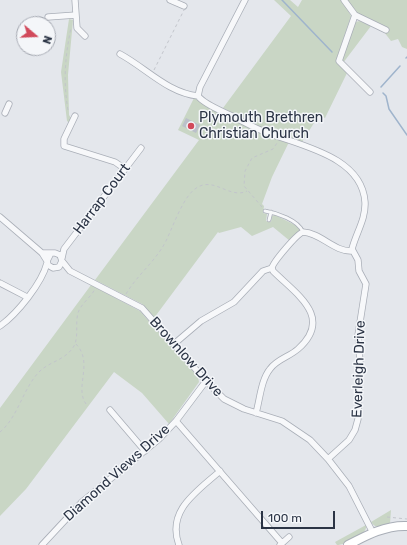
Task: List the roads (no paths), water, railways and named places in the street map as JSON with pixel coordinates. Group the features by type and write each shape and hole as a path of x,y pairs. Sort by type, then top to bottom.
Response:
{"street":[{"path":"75,0 77,28 85,36"},
{"path":"170,0 184,6"},
{"path":"198,96 200,87 245,0"},
{"path":"344,0 355,15 386,30"},
{"path":"56,16 76,15"},
{"path":"355,15 339,61 370,92"},
{"path":"120,54 151,76 187,94 198,96 206,102 253,126 309,147 332,158 349,169 358,180 363,192 365,207 352,251 340,250 327,241 303,232 295,237 274,263 272,268 263,272 234,302 201,322 174,344"},
{"path":"0,104 7,108"},
{"path":"73,114 62,145 68,149 115,162 125,169"},
{"name":"Harrap Court","path":"62,260 64,249 141,148"},
{"path":"0,217 42,254 47,262 55,268"},
{"name":"Harrap Court","path":"53,254 64,249"},
{"name":"Everleigh Drive","path":"328,459 352,436 358,415 360,362 358,335 366,284 358,272 358,260 352,251"},
{"path":"42,254 53,254"},
{"path":"0,326 11,318 44,274 47,262 53,254"},
{"name":"Brownlow Drive","path":"53,254 62,260 70,271"},
{"path":"44,274 55,268 62,260"},
{"name":"Brownlow Drive","path":"55,268 70,271 142,308 206,381 229,402 256,413 276,418 294,428 310,440 328,459 349,486 373,533"},
{"path":"256,413 269,370 280,360 298,349 306,340 314,323 314,319 303,299 274,273 272,268"},
{"path":"0,283 27,297"},
{"name":"Diamond Views Drive","path":"42,545 82,502 145,451 176,421 206,381"},
{"path":"110,410 145,451"},
{"path":"176,421 281,544 289,538"},
{"path":"179,545 176,526 180,510 190,497 220,471"},
{"path":"348,545 389,527 407,526"}],"lane":[{"path":"265,211 271,212 298,224 303,232"},
{"path":"268,220 271,212"}],"waterway":[{"path":"282,0 332,52"},
{"path":"381,87 400,66"},
{"path":"383,93 386,96 389,109 407,135"}],"place":[{"name":"Plymouth Brethren Christian Church","path":"191,126"}]}
